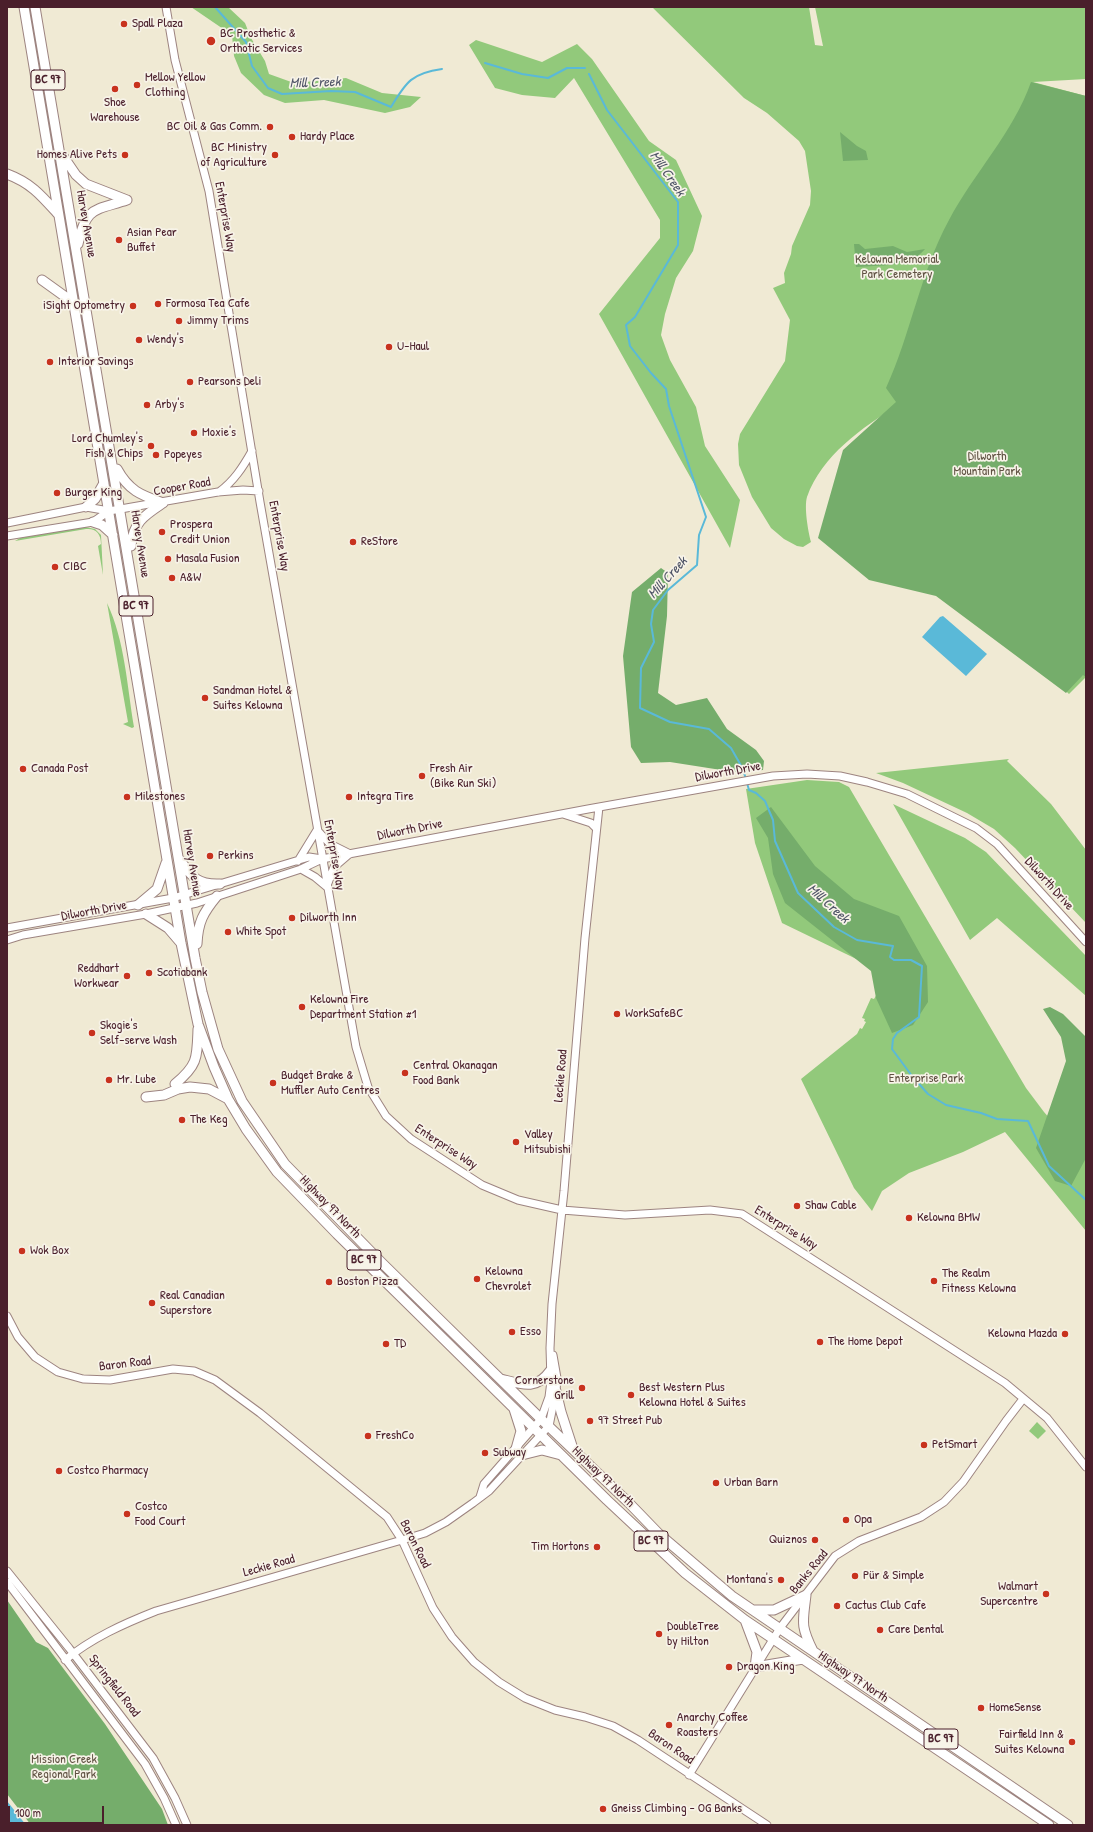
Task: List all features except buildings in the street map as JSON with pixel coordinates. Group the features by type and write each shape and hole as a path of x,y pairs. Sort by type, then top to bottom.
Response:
{"highway":[{"name":"Harvey Avenue","path":"24,7 113,535 166,862 198,1024 214,1067"},
{"name":"Harvey Avenue","path":"35,7 50,86 121,509 184,896 210,1024 218,1049 232,1081"},
{"path":"34,65 41,71 50,86"},
{"path":"61,153 76,175 86,184 127,200 90,213 82,224 77,250"},
{"path":"7,174 23,180 35,189 58,214"},
{"path":"52,175 59,190 68,198"},
{"path":"69,278 78,286 86,304"},
{"path":"42,280 74,303"},
{"path":"113,463 123,480 134,491 163,503"},
{"path":"86,507 95,499 104,483"},
{"path":"130,564 132,535 139,521 163,503"},
{"path":"93,522 102,526 113,535"},
{"path":"146,736 161,748"},
{"path":"177,857 196,880 208,885 220,884"},
{"path":"138,905 157,889 166,862"},
{"path":"196,958 200,921 206,910 217,896"},
{"path":"146,914 168,928 181,943"},
{"path":"175,1084 193,1067 197,1052 198,1024"},
{"path":"214,1067 216,1071 226,1074 232,1081"},
{"name":"Highway 97 North","path":"214,1067 228,1099 246,1129 277,1172 337,1234 514,1408 685,1573 745,1620 1049,1825"},
{"name":"Highway 97 North","path":"232,1081 242,1101 285,1164 382,1263 500,1379 688,1560 732,1596 1068,1825"},
{"path":"146,1097 164,1095 178,1089 190,1087 209,1089 228,1099"},
{"path":"500,1379 529,1385 544,1380 550,1371"},
{"path":"556,1391 561,1412 574,1450"},
{"path":"514,1408 520,1431 519,1452 542,1450 563,1456"},
{"path":"753,1610 774,1610 806,1595"},
{"path":"806,1595 802,1620 805,1635 814,1652"},
{"path":"745,1620 757,1652 755,1667 803,1659"}],"street":[{"name":"Enterprise Way","path":"166,7 175,60 209,190 317,830 356,1047 368,1086 386,1116 411,1139 482,1185 518,1200 562,1210 625,1215 710,1210 742,1214 947,1344 1005,1383 1047,1418 1086,1467"},
{"path":"218,492 229,485 252,451"},
{"name":"Cooper Road","path":"7,523 86,507 109,511 163,503 218,492 243,490 259,491"},
{"name":"Cooper Road","path":"7,536 93,522 109,511"},
{"name":"Dilworth Drive","path":"7,940 36,933 175,908 301,869 322,859 749,780 782,775 807,774 840,776 907,794 976,828 997,844 1086,942"},
{"name":"Leckie Road","path":"519,1452 534,1427 541,1419 549,1397 552,1304 562,1210 585,938 598,807"},
{"path":"563,814 591,823 596,828"},
{"path":"298,861 317,830 322,838 330,844 350,854 334,867 329,876 327,887 315,877 301,869"},
{"name":"Dilworth Drive","path":"7,928 184,896 308,857 322,859"},
{"name":"Baron Road","path":"7,1316 18,1337 35,1357 58,1372 83,1380 110,1380 173,1369 194,1371 215,1380 260,1413 387,1517 402,1540 433,1608 452,1637 474,1662 499,1682 525,1698 555,1710 585,1717 613,1726 638,1740 767,1825"},
{"name":"Leckie Road","path":"65,1660 120,1626 156,1611 426,1533 446,1522 480,1497 484,1484 519,1452 542,1434 549,1426 556,1391 554,1356 550,1348"},
{"name":"Banks Road","path":"689,1774 780,1628 835,1556 859,1541 921,1517 944,1502 963,1482 1023,1399"},
{"name":"Springfield Road","path":"7,1571 153,1758 175,1798 187,1825"},
{"name":"Springfield Road","path":"7,1582 145,1764 164,1798 176,1825"}],"green space":[{"path":"191,7 228,7 245,23 251,38 265,61 269,74 294,83 346,78 382,93 421,97 410,107 385,113 324,100 285,103 264,95 241,73 234,56 232,35"},
{"name":"Kelowna Memorial Park Cemetery","path":"652,7 809,7 815,45 823,46 815,7 1086,7 1086,79 1033,82 1086,96 1086,677 1069,694 916,547 898,405 857,433 833,455 822,468 806,501 811,542 803,547 797,546 784,539 771,528 752,497 739,465 738,444 740,434 785,361 790,320 773,288 785,283 784,273 791,254 792,246 810,205 811,191 805,151 799,141 767,113 744,98"},
{"path":"476,40 542,62 577,44 592,59 649,141 676,160 702,216 693,251 676,278 665,314 661,335 670,360 696,407 705,446 740,500 730,548 599,314 660,238 660,220 574,78 555,98 522,95 495,88 469,45"},
{"name":"Dilworth Mountain Park","path":"1031,82 1086,96 1086,677 1083,675 1066,693 936,596 869,580 818,538 843,450 896,402 886,388 895,367 930,261 939,240 959,203 1004,136 1023,101"},
{"path":"840,132 857,146 866,151 868,160 843,161"},
{"path":"854,244 859,244 865,249 893,246 907,252 925,249 911,260 902,263 856,267"},
{"path":"85,527 95,529 101,535 103,575 98,546 101,544 100,537 97,532 93,530 86,529 15,541 20,538"},
{"path":"661,568 668,573 667,616 658,693 676,705 707,698 727,729 756,750 764,761 763,770 734,772 670,762 641,763 631,747 623,656 632,592"},
{"path":"107,603 122,648 134,727 132,728 123,724 128,722"},
{"path":"1009,759 1007,761 1051,804 1086,850 1086,923 1015,848 994,829 967,813 903,783 876,773"},
{"name":"Enterprise Park","path":"807,780 839,782 849,787 1026,1088 1044,1112 1086,1160 1086,1231 1005,1132 963,1152 909,1173 882,1191 872,1211 854,1188 801,1079 857,1034 860,1028 862,1029 866,1022 864,1021 865,1019 862,1018 871,998 874,999 882,985 875,968 782,923 755,843 746,789"},
{"path":"893,804 965,838 986,852 1086,956 1086,996 997,918 970,940"},
{"path":"771,807 815,866 854,899 899,916 927,966 928,1002 913,1025 892,1033 876,998 871,971 785,903 773,874 768,838 756,818"},
{"path":"1050,1007 1063,1014 1086,1037 1086,1158 1071,1186 1055,1181 1036,1148 1066,1061 1061,1037 1043,1009"},
{"path":"1037,1422 1046,1431 1038,1439 1029,1431"},
{"name":"Mission Creek Regional Park","path":"7,1600 36,1642 48,1648 105,1724 162,1809 168,1825 31,1825 7,1794"}],"water":[{"path":"943,616 987,654 966,676 922,637 940,617"},
{"path":"7,1801 26,1825 7,1825"}],"waterway":[{"name":"Mill Creek","path":"215,7 246,42 252,66 268,88 282,94 331,91 355,92 391,107 401,91 411,80 423,73 442,69"},
{"name":"Mill Creek","path":"485,63 522,74 548,78 567,68 585,68"},
{"name":"Mill Creek","path":"589,74 607,110 678,202 678,245 635,317 626,325 630,346 651,373 666,389 669,406 706,517 699,535 697,565 668,590 653,610 651,624 654,642 641,668 640,708 670,722 709,729 731,748 743,769 749,790 756,793 765,801 773,820 775,841 798,893 834,927 857,940 893,946 890,957 894,960 911,960 922,966 919,1017 897,1033 893,1039 892,1049 912,1076 928,1094 946,1105 981,1113 997,1119 1028,1121 1049,1166 1086,1200"}],"place":[{"name":"Spall Plaza","path":"124,24"},
{"name":"BC Prosthetic & Orthotic Services","path":"211,41"},
{"name":"Mellow Yellow Clothing","path":"137,85"},
{"name":"Shoe Warehouse","path":"115,89"},
{"name":"BC Oil & Gas Comm.","path":"270,127"},
{"name":"Hardy Place","path":"292,137"},
{"name":"Homes Alive Pets","path":"125,155"},
{"name":"BC Ministry of Agriculture","path":"275,155"},
{"name":"Asian Pear Buffet","path":"119,240"},
{"name":"Formosa Tea Cafe","path":"158,304"},
{"name":"iSight Optometry","path":"133,306"},
{"name":"Jimmy Trims","path":"179,321"},
{"name":"Wendy's","path":"139,340"},
{"name":"U-Haul","path":"389,347"},
{"name":"Interior Savings","path":"50,362"},
{"name":"Pearsons Deli","path":"190,382"},
{"name":"Arby's","path":"147,405"},
{"name":"Moxie's","path":"194,433"},
{"name":"Lord Chumley's Fish & Chips","path":"151,446"},
{"name":"Popeyes","path":"156,455"},
{"name":"Burger King","path":"57,493"},
{"name":"Prospera Credit Union","path":"162,532"},
{"name":"ReStore","path":"353,542"},
{"name":"Masala Fusion","path":"168,559"},
{"name":"CIBC","path":"55,567"},
{"name":"A&W","path":"172,578"},
{"name":"Sandman Hotel & Suites Kelowna","path":"205,698"},
{"name":"Canada Post","path":"23,769"},
{"name":"Fresh Air (Bike Run Ski)","path":"422,776"},
{"name":"Milestones","path":"127,797"},
{"name":"Integra Tire","path":"349,797"},
{"name":"Perkins","path":"210,856"},
{"name":"Dilworth Inn","path":"292,918"},
{"name":"White Spot","path":"228,932"},
{"name":"Scotiabank","path":"149,973"},
{"name":"Reddhart Workwear","path":"127,976"},
{"name":"Kelowna Fire Department Station #1","path":"302,1007"},
{"name":"WorkSafeBC","path":"617,1014"},
{"name":"Skogie's Self-serve Wash","path":"92,1033"},
{"name":"Central Okanagan Food Bank","path":"405,1073"},
{"name":"Mr. Lube","path":"109,1080"},
{"name":"Budget Brake & Muffler Auto Centres","path":"273,1083"},
{"name":"The Keg","path":"182,1120"},
{"name":"Valley Mitsubishi","path":"516,1142"},
{"name":"Shaw Cable","path":"797,1206"},
{"name":"Kelowna BMW","path":"909,1218"},
{"name":"Wok Box","path":"22,1251"},
{"name":"Kelowna Chevrolet","path":"477,1279"},
{"name":"The Realm Fitness Kelowna","path":"934,1281"},
{"name":"Boston Pizza","path":"329,1282"},
{"name":"Real Canadian Superstore","path":"152,1303"},
{"name":"Esso","path":"512,1332"},
{"name":"Kelowna Mazda","path":"1065,1334"},
{"name":"The Home Depot","path":"820,1342"},
{"name":"TD","path":"386,1344"},
{"name":"Cornerstone Grill","path":"582,1388"},
{"name":"Best Western Plus Kelowna Hotel & Suites","path":"631,1395"},
{"name":"97 Street Pub","path":"590,1421"},
{"name":"FreshCo","path":"368,1436"},
{"name":"PetSmart","path":"924,1445"},
{"name":"Subway","path":"485,1453"},
{"name":"Costco Pharmacy","path":"59,1471"},
{"name":"Urban Barn","path":"716,1483"},
{"name":"Costco Food Court","path":"127,1514"},
{"name":"Opa","path":"846,1520"},
{"name":"Quiznos","path":"815,1540"},
{"name":"Tim Hortons","path":"597,1547"},
{"name":"Pür & Simple","path":"855,1576"},
{"name":"Montana's","path":"781,1580"},
{"name":"Walmart Supercentre","path":"1046,1594"},
{"name":"Cactus Club Cafe","path":"837,1606"},
{"name":"Care Dental","path":"880,1630"},
{"name":"DoubleTree by Hilton","path":"659,1634"},
{"name":"Dragon King","path":"729,1667"},
{"name":"HomeSense","path":"981,1708"},
{"name":"Anarchy Coffee Roasters","path":"669,1725"},
{"name":"Fairfield Inn & Suites Kelowna","path":"1072,1742"},
{"name":"Gneiss Climbing - OG Banks","path":"603,1809"}]}
